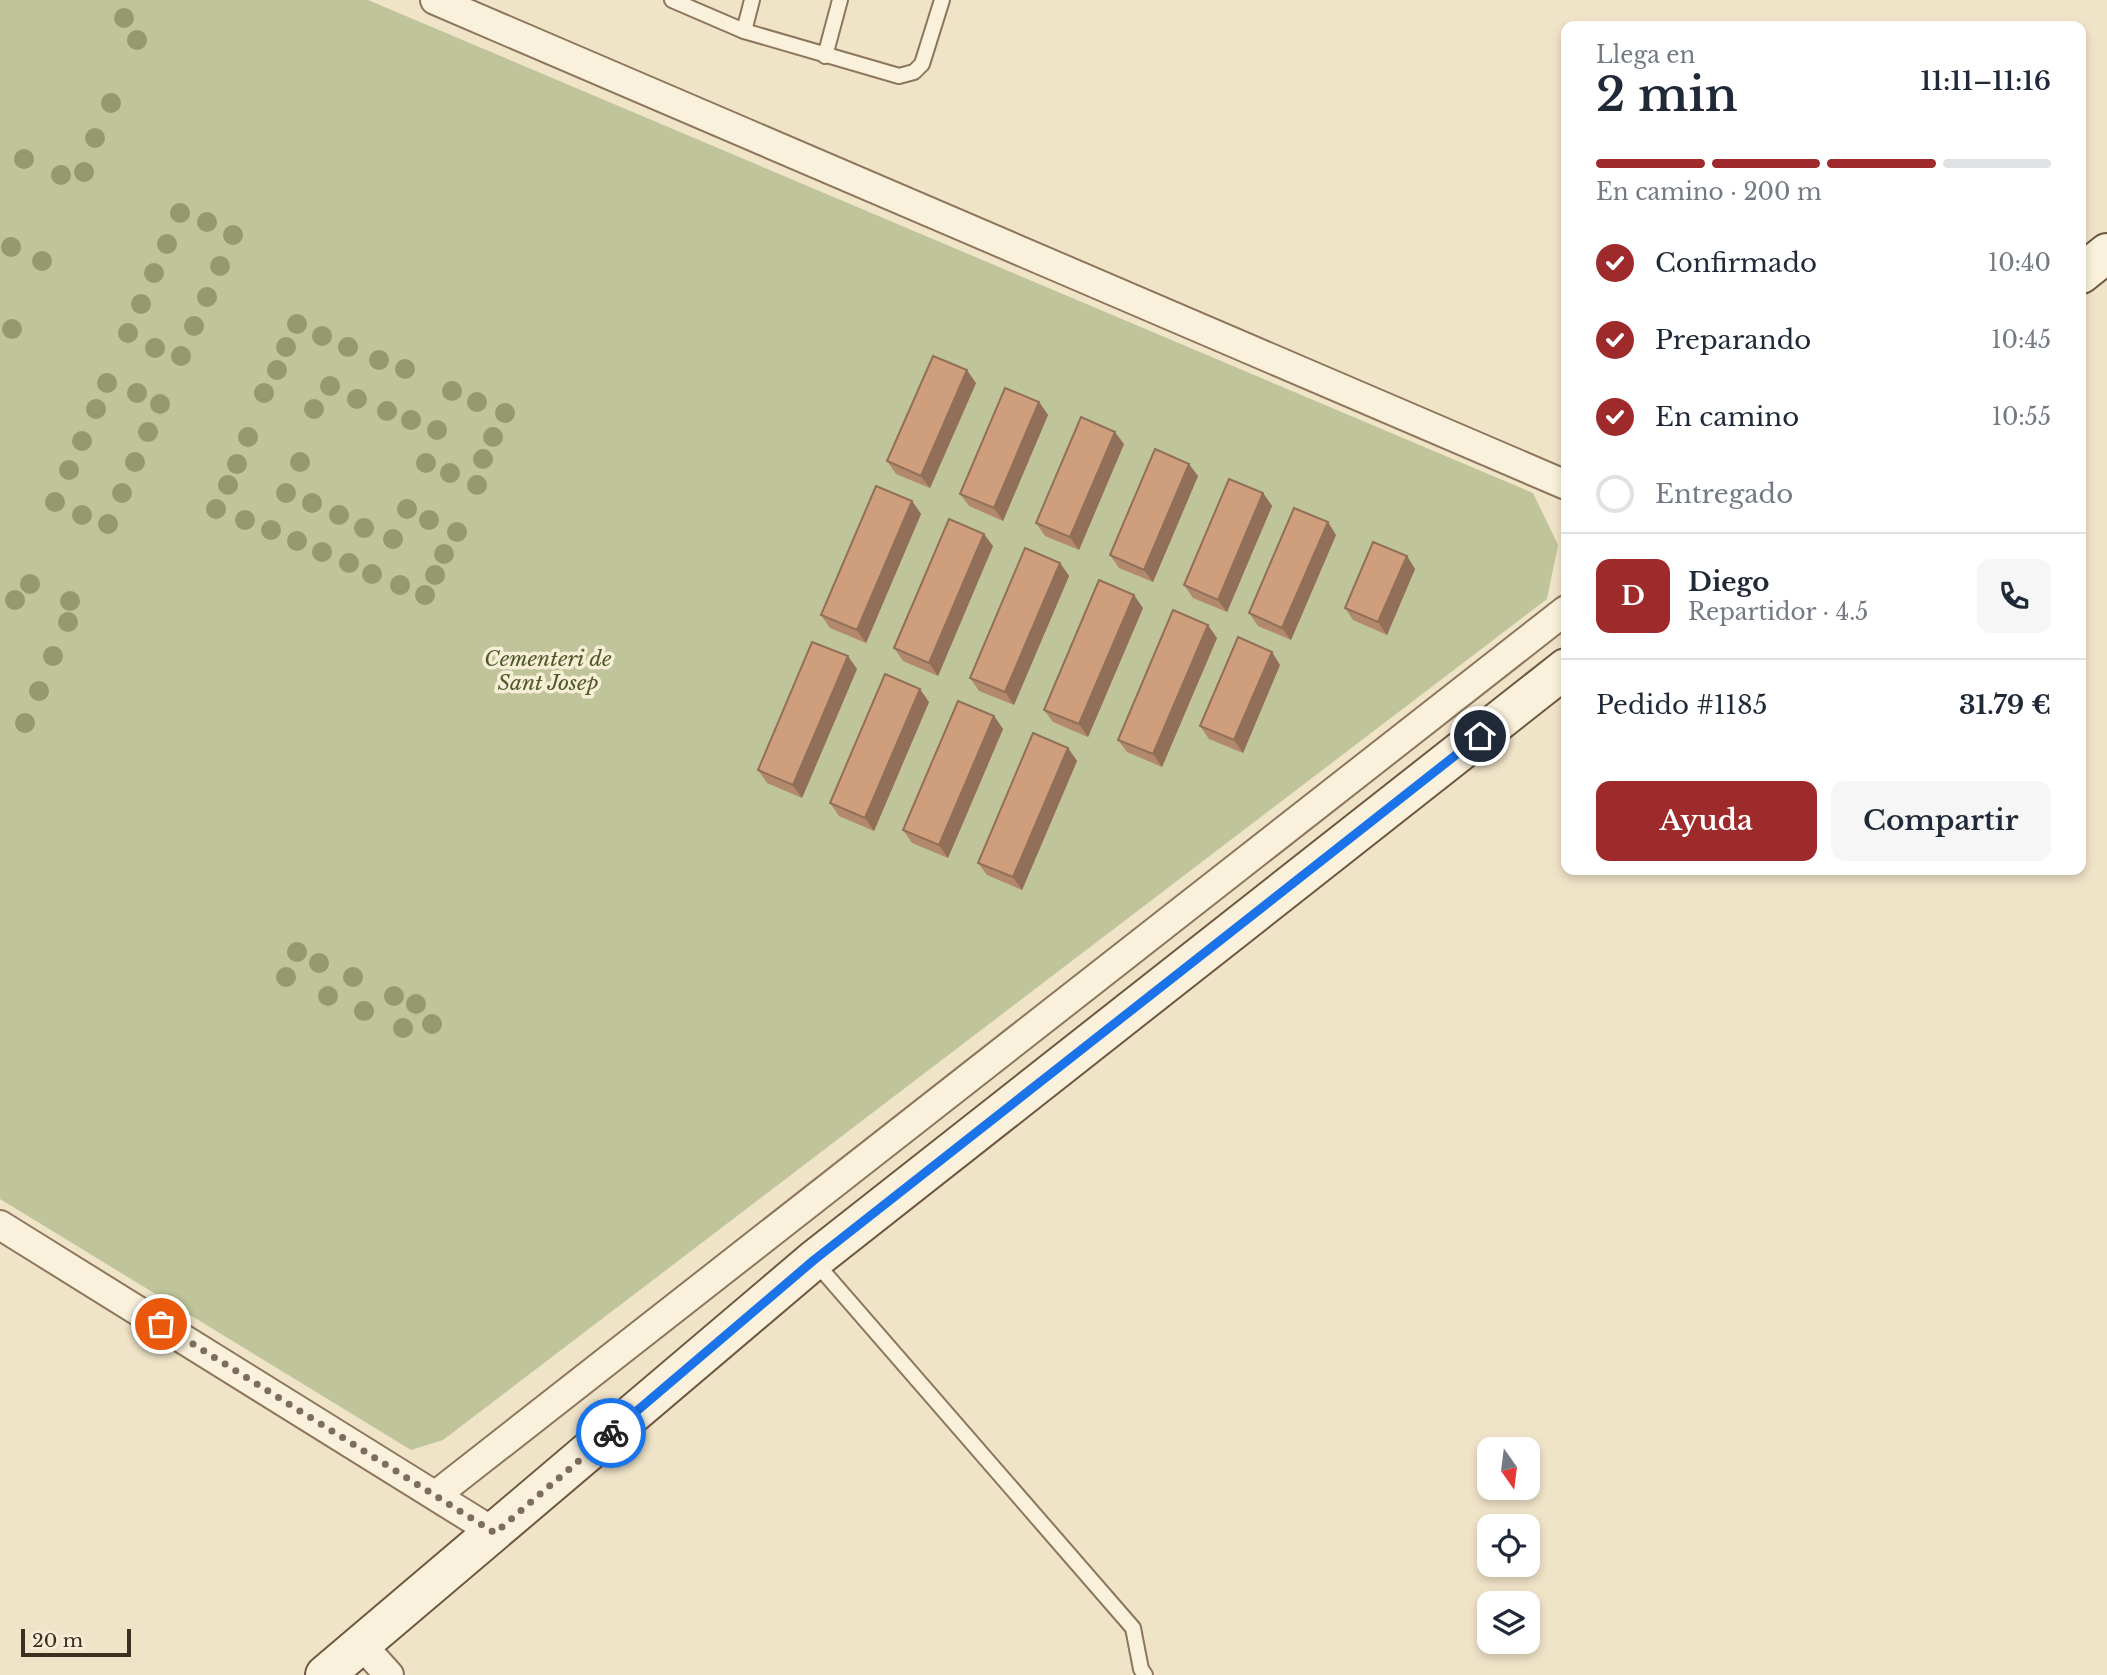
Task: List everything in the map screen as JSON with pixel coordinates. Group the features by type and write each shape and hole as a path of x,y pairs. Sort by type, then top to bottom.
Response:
{"street":[{"path":"435,0 1561,483"},
{"path":"2086,270 2107,253"},
{"path":"436,1495 1561,614"},
{"path":"325,1675 814,1260 1561,672"},
{"path":"0,1225 495,1533"},
{"path":"362,1644 389,1675"}],"lane":[{"path":"672,0 744,31 825,57 900,75 914,72 922,64 942,0"},
{"path":"744,31 752,0"},
{"path":"825,57 840,0"},
{"path":"814,1260 1133,1628 1141,1669 1145,1675"}],"green space":[{"name":"Cementeri de Sant Josep","path":"0,0 368,0 1533,493 1558,545 1547,599 443,1440 411,1450 0,1199"}],"building":[{"path":"933,356 967,370 921,476 887,461"},
{"path":"1005,388 1039,402 994,508 960,494"},
{"path":"1081,417 1115,432 1070,537 1036,523"},
{"path":"1155,449 1189,464 1144,570 1110,555"},
{"path":"1229,479 1263,493 1218,600 1184,585"},
{"path":"876,486 912,501 857,630 821,615"},
{"path":"1294,508 1328,522 1282,628 1249,613"},
{"path":"949,519 984,534 929,663 894,648"},
{"path":"1373,542 1407,556 1378,622 1345,608"},
{"path":"1025,548 1060,563 1005,692 970,678"},
{"path":"1099,580 1134,595 1079,724 1044,710"},
{"path":"1173,610 1208,625 1153,754 1118,740"},
{"path":"1238,637 1272,652 1234,740 1200,726"},
{"path":"812,642 848,656 793,785 758,770"},
{"path":"885,674 920,689 865,818 830,803"},
{"path":"958,701 994,716 939,845 903,830"},
{"path":"1033,733 1068,748 1013,877 978,863"}],"way so far":[{"path":"161,1324 495,1533 611,1433"}],"route":[{"path":"611,1433 814,1260 1480,736"}]}
